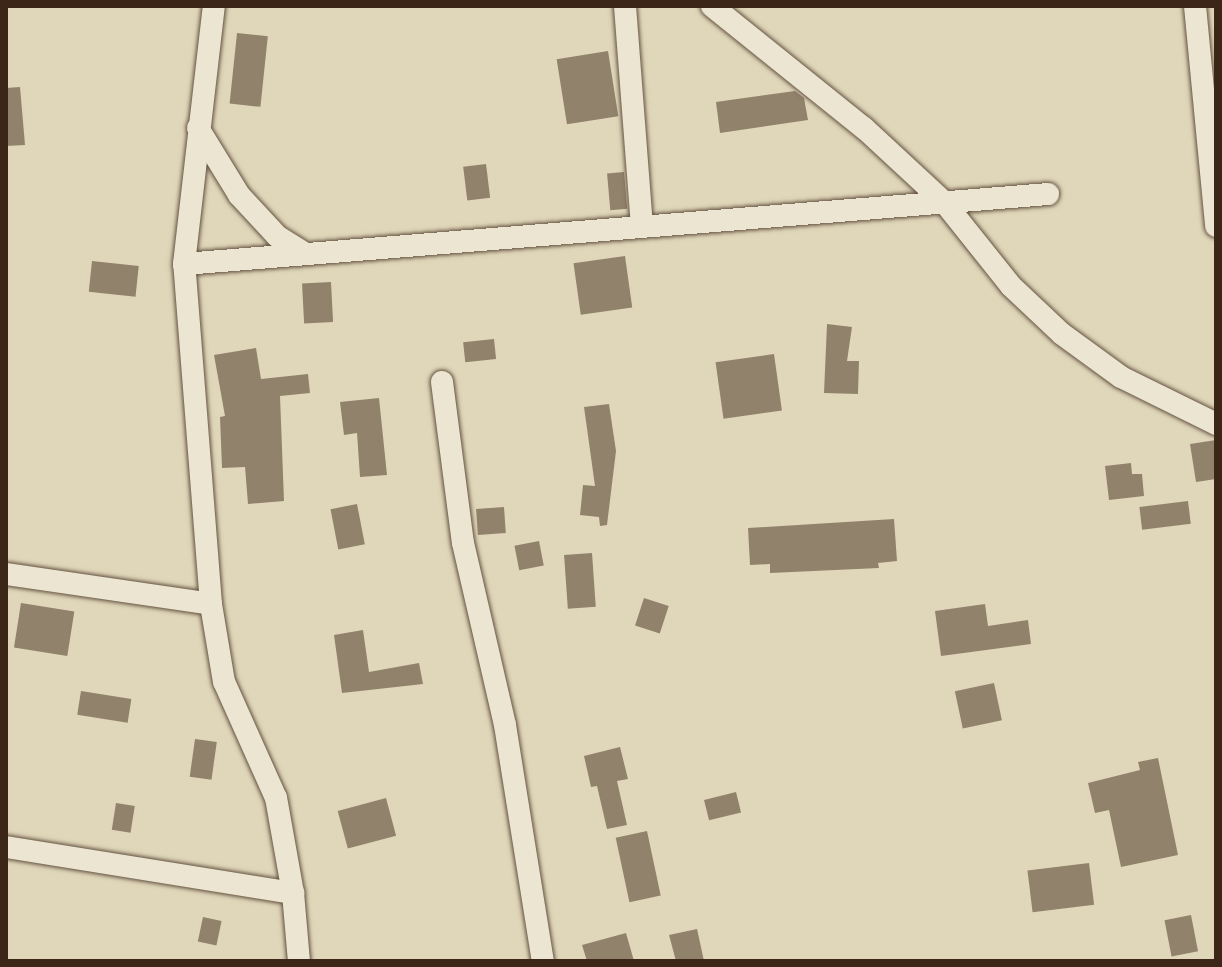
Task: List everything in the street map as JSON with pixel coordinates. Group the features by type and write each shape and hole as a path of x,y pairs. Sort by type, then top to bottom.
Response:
{"street":[{"path":"214,6 184,264 211,604 224,682 276,798 293,893 299,961"},
{"path":"625,6 642,226"},
{"path":"712,6 864,128 944,202 1011,286 1062,334 1121,377 1216,424"},
{"path":"1195,6 1216,226"},
{"path":"198,128 239,195 277,236 306,254"},
{"path":"184,264 1048,194"},
{"path":"442,382 463,543 505,725 543,961"},
{"path":"6,574 211,604"},
{"path":"6,847 293,893"}],"building":[{"path":"237,33 268,36 260,107 230,104"},
{"path":"608,51 618,116 567,124 557,59"},
{"path":"20,87 25,145 6,146 6,88"},
{"path":"795,91 804,98 808,120 720,133 716,102"},
{"path":"486,164 490,198 467,201 463,167"},
{"path":"624,172 627,209 610,210 607,173"},
{"path":"625,256 632,307 581,315 574,263"},
{"path":"92,261 139,266 136,297 89,292"},
{"path":"331,282 333,322 304,323 302,284"},
{"path":"827,324 852,327 847,361 859,361 858,394 824,393"},
{"path":"494,339 496,359 465,362 463,342"},
{"path":"256,348 261,379 308,374 310,393 280,396 284,501 248,504 245,467 222,468 220,417 225,416 214,355"},
{"path":"774,354 782,410 724,419 716,362"},
{"path":"379,398 387,475 360,477 357,433 344,435 340,402"},
{"path":"609,404 616,451 607,525 600,526 599,517 580,515 583,485 595,486 584,407"},
{"path":"1216,440 1216,479 1196,482 1190,444"},
{"path":"1131,463 1132,474 1142,474 1144,496 1109,500 1105,466"},
{"path":"1188,501 1191,524 1142,530 1139,507"},
{"path":"357,504 365,544 338,549 330,509"},
{"path":"504,507 506,533 478,535 476,509"},
{"path":"894,519 897,561 878,563 879,568 770,573 770,564 750,565 748,528"},
{"path":"539,541 544,566 519,570 514,546"},
{"path":"592,553 596,607 568,609 564,555"},
{"path":"644,598 669,606 660,634 635,626"},
{"path":"21,603 74,611 67,656 14,647"},
{"path":"985,604 988,626 1028,620 1031,644 941,656 935,611"},
{"path":"363,630 369,672 419,663 423,684 342,693 334,635"},
{"path":"994,683 1002,720 963,728 955,691"},
{"path":"81,691 131,699 128,723 77,715"},
{"path":"195,739 217,742 211,780 190,777"},
{"path":"620,747 628,779 617,781 627,825 607,829 597,786 591,787 584,756"},
{"path":"1158,758 1178,855 1121,867 1109,810 1095,813 1088,783 1140,770 1138,762"},
{"path":"736,792 741,812 709,820 704,800"},
{"path":"386,798 396,836 348,849 338,811"},
{"path":"116,803 135,806 131,833 112,830"},
{"path":"647,831 661,896 629,902 616,838"},
{"path":"1089,863 1094,905 1033,912 1027,871"},
{"path":"1191,915 1198,951 1172,956 1164,920"},
{"path":"203,917 222,921 216,945 198,941"},
{"path":"697,929 704,961 676,961 669,935"},
{"path":"626,933 634,961 587,961 582,945"}]}
